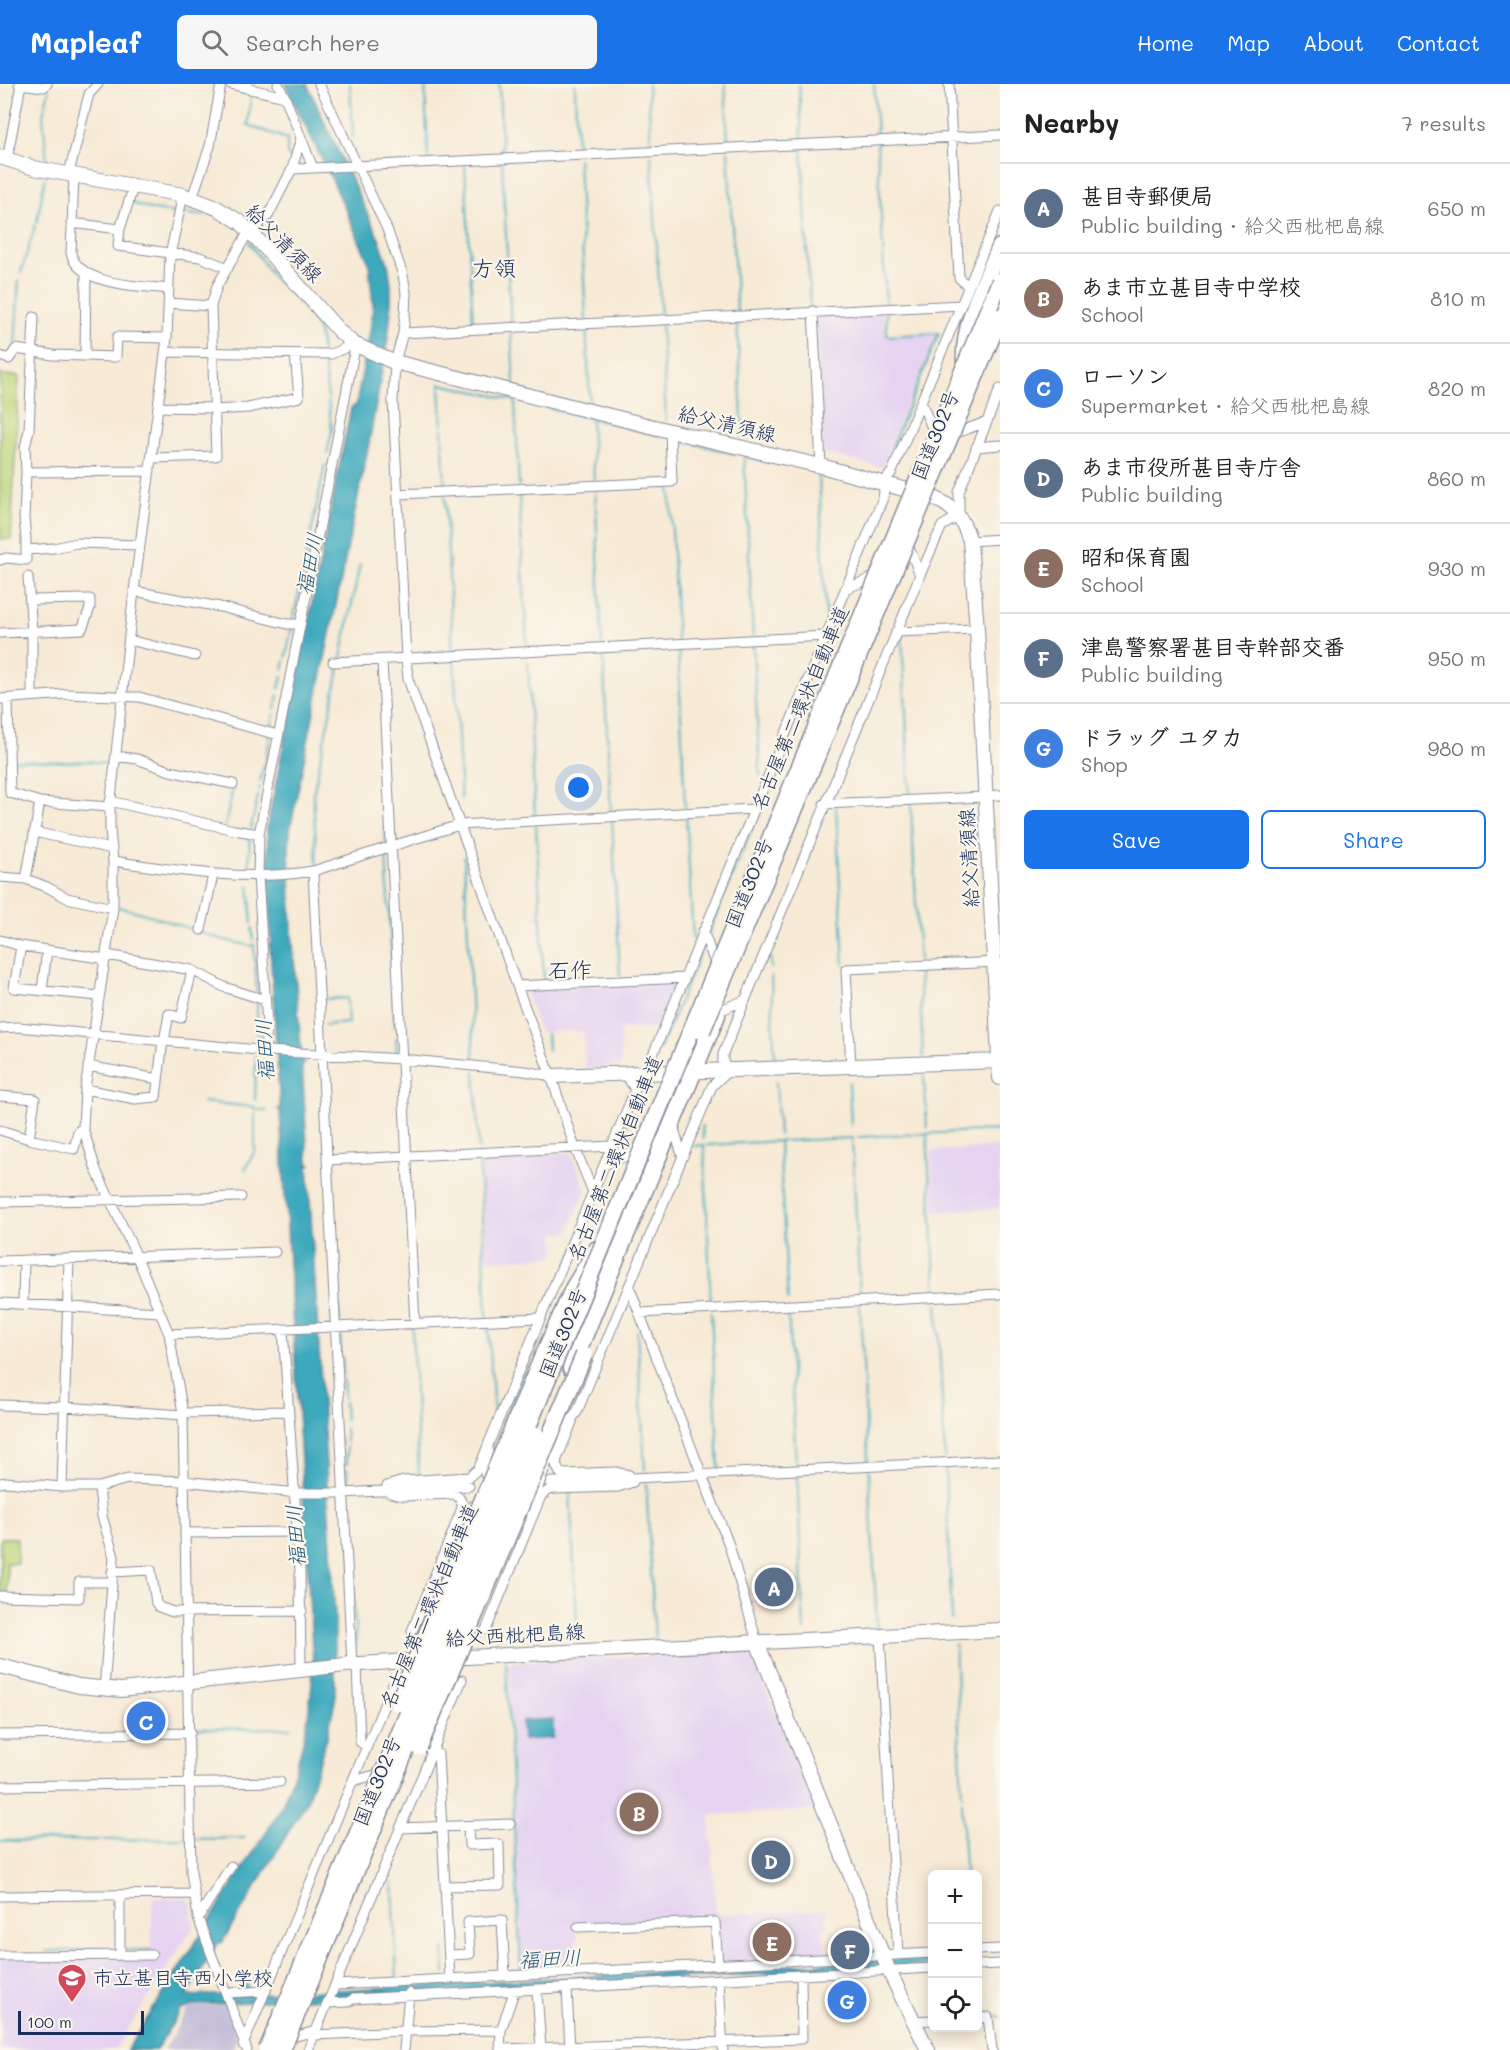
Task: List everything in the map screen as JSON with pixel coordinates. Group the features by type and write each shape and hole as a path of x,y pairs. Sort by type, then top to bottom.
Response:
{"highway":[{"path":"970,404 965,343 976,307 1000,247"},
{"name":"名古屋第二環状自動車道","path":"267,2050 524,1436 1000,281"},
{"name":"名古屋第二環状自動車道","path":"282,2050 690,1059 1000,317"},
{"name":"国道302号","path":"293,2043 1000,332"},
{"path":"338,1914 429,1725 632,1237 654,1169"},
{"path":"334,1890 395,1712 563,1309 596,1250 638,1205"}],"main road":[{"name":"給父清須線","path":"3,159 34,168 188,196 228,214 249,231 332,324 356,344 393,361 821,466 946,503 959,516 970,541 997,962 1000,1078"},
{"path":"551,1076 999,1061"},
{"name":"給父西枇杷島線","path":"0,1666 79,1686 104,1690 134,1689 351,1665 451,1658 1000,1630"},
{"path":"757,1642 913,2020 928,2050"}],"street":[{"path":"3,159 20,84 44,87 47,84"},
{"path":"98,84 88,94 71,174 73,260 86,274 116,283 169,289"},
{"path":"221,84 210,146 188,196 170,255 167,339 134,591 110,804 113,908 88,1066 83,1128 96,1170 170,1334 183,1414 193,1894 199,1920 231,2005 244,2048"},
{"path":"230,84 285,97"},
{"path":"278,84 314,168"},
{"path":"319,84 387,229 403,275 406,293 403,333 393,361 393,401 408,679 575,1148 593,1192"},
{"path":"949,84 958,278 968,286"},
{"path":"292,169 1000,135"},
{"path":"151,458 216,456 211,306 217,286 249,231 256,229 268,216 292,169 300,138"},
{"path":"134,185 120,229 118,246 200,258 228,268"},
{"path":"645,1074 883,498 882,483 892,472 1000,211"},
{"path":"71,223 120,229"},
{"path":"86,274 86,356"},
{"path":"168,303 211,306"},
{"path":"403,333 961,305"},
{"path":"813,311 821,466"},
{"path":"0,560 26,560 25,447 29,430 34,318"},
{"path":"0,356 9,359 16,349 53,355 116,357 117,337 167,339"},
{"path":"165,352 331,354 356,344"},
{"path":"268,1051 259,834 356,344"},
{"path":"158,407 248,408 299,397 295,354"},
{"path":"644,1478 615,1472 565,1474 560,1473 555,1465 712,1086 728,1071 723,1062 723,1054 920,575 942,526 959,516 958,492 1000,389"},
{"path":"921,402 946,463"},
{"path":"959,432 986,422"},
{"path":"398,494 672,482 670,430"},
{"path":"976,447 1000,445"},
{"path":"26,472 150,471"},
{"path":"970,541 1000,539"},
{"path":"26,550 54,548 77,543 140,544"},
{"path":"845,589 907,558 920,575"},
{"path":"28,577 32,632 32,696"},
{"path":"134,591 220,607 287,624 300,624"},
{"path":"0,633 82,629 90,608 90,599 30,600"},
{"path":"896,632 977,629"},
{"path":"333,662 825,636"},
{"path":"129,639 195,656"},
{"path":"382,660 415,1324"},
{"path":"259,834 234,831 110,804 40,802 10,793 4,699 67,694 139,697 278,735"},
{"path":"116,756 137,759 170,771 233,784"},
{"path":"824,804 1000,795"},
{"path":"26,879 40,802"},
{"path":"113,861 213,875 297,874 459,825 754,808"},
{"path":"34,832 112,849"},
{"path":"313,871 351,1665 360,1742 367,1746"},
{"path":"201,930 213,875"},
{"path":"0,877 26,879 67,898 113,908"},
{"path":"703,931 726,994"},
{"path":"0,940 21,946 192,970 224,987 265,1000"},
{"path":"21,946 15,988 99,996"},
{"path":"42,991 47,950"},
{"path":"851,1067 846,969 997,962"},
{"path":"85,1089 135,1098 156,1096 169,1014 181,1017 192,970"},
{"path":"517,986 685,978"},
{"path":"719,1011 744,1000"},
{"path":"0,1028 18,1027 268,1051 401,1059 525,1071 551,1076"},
{"path":"88,1066 158,1078"},
{"path":"376,1490 403,1481 469,1477 479,1468 634,1089 625,1074"},
{"path":"0,1096 35,1100 29,1140"},
{"path":"0,1130 29,1140 74,1149 78,1131 83,1128"},
{"path":"604,1165 669,1131 682,1155"},
{"path":"328,1160 612,1146"},
{"path":"0,1202 241,1197"},
{"path":"0,1261 275,1252"},
{"path":"62,1487 69,1259"},
{"path":"23,1304 24,1260"},
{"path":"628,1286 729,1545 757,1642"},
{"path":"639,1313 1000,1294"},
{"path":"0,1303 160,1312"},
{"path":"170,1334 541,1318"},
{"path":"285,1330 288,1411 300,1571 302,1670"},
{"path":"0,1405 183,1414 288,1411"},
{"path":"531,1520 535,1494 560,1433 577,1412"},
{"path":"455,1527 468,1515 488,1467 488,1445"},
{"path":"551,1482 1000,1460"},
{"path":"486,1630 541,1496 549,1490 618,1487 644,1478"},
{"path":"0,1483 62,1487 99,1486 128,1479 184,1481 295,1493 343,1493 469,1486"},
{"path":"99,1486 102,1516 114,1557 104,1690"},
{"path":"376,1490 403,1496 454,1494 462,1502 455,1527 412,1631"},
{"path":"185,1533 292,1532"},
{"path":"490,1565 515,1559"},
{"path":"441,1560 477,1596"},
{"path":"0,1596 79,1598 79,1582 152,1570 156,1603 159,1607 173,1612 302,1611"},
{"path":"880,1636 888,1960"},
{"path":"308,2050 462,1680"},
{"path":"244,2048 260,2004 392,1686"},
{"path":"422,1728 431,1754"},
{"path":"0,1735 190,1733"},
{"path":"431,1754 438,1754 450,1979"},
{"path":"353,1781 406,1767"},
{"path":"0,1786 280,1782"},
{"path":"400,1828 510,1824"},
{"path":"445,1886 500,1885 499,1844 469,1845 468,1826"},
{"path":"199,1920 231,1866"},
{"path":"0,1896 193,1894"},
{"path":"120,1895 120,1955"},
{"path":"449,1955 470,1954 468,1922 502,1920 505,1976"},
{"path":"578,1927 715,1922 718,1965"},
{"path":"982,1950 1000,1949"},
{"path":"335,1987 537,1991 801,1976 928,1954"},
{"path":"0,1956 152,1955"},
{"path":"328,2003 348,2002 353,1999 450,1979 718,1965 888,1960 928,1967"},
{"path":"982,1965 1000,1964"},
{"path":"514,1992 501,2030 500,2050 723,2046 802,2039 801,1976"},
{"path":"719,1980 723,2046"},
{"path":"404,2050 409,1989"},
{"path":"567,1989 570,2048"},
{"path":"537,1991 541,2048"},
{"path":"227,1994 265,1992"},
{"path":"982,2018 988,2018 992,2050"},
{"path":"913,2020 928,2020"},
{"path":"293,2043 315,2033 501,2030"}],"shaded area":[{"path":"883,310 885,338 937,334 889,447 893,449 886,466 881,467 823,453 816,314"},
{"path":"673,981 675,984 656,1028 620,1029 621,1067 585,1069 584,1031 540,1032 525,990"},
{"path":"999,1147 1000,1208 934,1212 931,1151"},
{"path":"571,1152 586,1191 568,1232 555,1234 556,1249 553,1257 486,1260 480,1158"},
{"path":"742,1652 752,1658 817,1810 710,1815 716,1915 825,1909 827,1928 823,1929 827,1955 720,1962 718,1920 577,1926 578,1970 522,1974 508,1662"},
{"name":"市立甚目寺西小学校","path":"152,1898 190,1900 194,1925 115,2050 0,2050 0,1958 152,1957"},
{"path":"226,2005 237,2038 232,2050 164,2050 189,2007"}],"green space":[{"path":"0,375 19,376 11,539 0,539"},
{"path":"0,1538 17,1538 17,1563 7,1563 7,1593 0,1593"}],"water":[{"path":"285,84 307,84 380,241 388,264 391,284 388,338 369,443 290,830 289,850 292,932 302,1062 305,1062 302,1065 308,1163 311,1165 308,1166 335,1615 335,1701 327,1737 307,1801 222,1943 218,1942 187,1996 239,1994 238,1979 247,1979 249,1995 928,1957 928,1965 194,2005 181,2010 156,2050 127,2050 279,1812 299,1758 310,1701 313,1662 270,947 268,945 271,944 267,827 351,408 356,405 373,305 369,263 335,186"},
{"path":"553,1719 553,1738 523,1740 522,1721"}],"waterway":[{"path":"350,84 353,138"},
{"path":"425,84 428,159"},
{"path":"499,84 502,155"},
{"path":"575,84 577,153"},
{"path":"648,84 651,149"},
{"path":"725,84 728,144"},
{"path":"799,84 802,140"},
{"path":"874,84 877,137"},
{"path":"47,162 43,115 49,90"},
{"path":"251,93 248,125 287,139 287,154 292,159"},
{"path":"877,143 886,305"},
{"path":"802,147 810,307"},
{"path":"728,151 737,313"},
{"path":"651,155 661,316"},
{"path":"578,159 586,321"},
{"path":"502,163 511,325"},
{"path":"465,164 473,323"},
{"path":"37,221 45,178"},
{"path":"132,203 153,210 176,213"},
{"path":"181,213 206,216"},
{"path":"21,273 35,226"},
{"path":"249,242 274,278 302,305 318,329 322,351"},
{"path":"15,345 19,279"},
{"path":"886,310 887,336 939,333 892,446 894,447"},
{"path":"737,318 743,439"},
{"path":"661,322 666,420"},
{"path":"586,326 590,401"},
{"path":"511,331 514,382"},
{"path":"323,358 328,398"},
{"path":"445,490 440,384 515,400 519,486"},
{"path":"327,454 332,431 328,401"},
{"path":"522,401 660,436"},
{"path":"591,418 594,481"},
{"path":"677,439 690,443"},
{"path":"696,444 737,454"},
{"path":"744,455 753,638"},
{"path":"745,456 768,462"},
{"path":"774,463 784,465"},
{"name":"福田川","path":"293,621 325,465"},
{"path":"819,476 826,618"},
{"path":"670,485 677,640"},
{"path":"595,488 602,644"},
{"path":"519,492 527,648"},
{"path":"445,496 453,652"},
{"path":"869,543 887,501"},
{"path":"341,658 360,564"},
{"path":"286,657 292,627"},
{"path":"902,635 910,797"},
{"path":"753,643 760,775"},
{"path":"678,647 685,808"},
{"path":"603,651 611,813"},
{"path":"454,658 461,799"},
{"path":"283,670 285,661"},
{"path":"528,661 535,816"},
{"path":"317,864 313,795 340,665"},
{"path":"279,689 282,676"},
{"path":"275,709 278,695"},
{"path":"271,729 274,714"},
{"path":"266,758 270,736"},
{"path":"13,760 88,761 109,764"},
{"path":"260,782 265,761"},
{"path":"708,934 778,765"},
{"path":"225,826 233,788"},
{"path":"384,794 386,845"},
{"path":"251,828 258,796"},
{"path":"911,804 919,962"},
{"path":"836,807 844,966"},
{"path":"686,815 693,939"},
{"path":"612,819 620,977"},
{"path":"536,824 544,982"},
{"path":"249,869 250,836"},
{"path":"385,852 395,1027"},
{"path":"464,857 474,1058"},
{"path":"249,885 252,923"},
{"path":"118,907 220,939 254,946"},
{"path":"252,928 253,939"},
{"path":"254,944 257,995"},
{"path":"660,1049 703,945"},
{"path":"770,956 771,969"},
{"path":"919,970 923,1056"},
{"path":"771,975 775,1062"},
{"path":"323,997 323,999 347,998 348,1023 325,1025"},
{"name":"福田川","path":"257,1002 257,1043"},
{"path":"547,1033 548,1051"},
{"path":"396,1038 397,1054"},
{"name":"福田川","path":"255,1100 256,1056"},
{"path":"475,1072 479,1149"},
{"path":"924,1076 927,1128"},
{"path":"776,1081 779,1135"},
{"path":"849,1082 851,1126"},
{"path":"562,1094 581,1145"},
{"path":"203,1102 255,1107 255,1151 245,1169"},
{"path":"258,1110 267,1111"},
{"path":"614,1155 630,1115"},
{"path":"702,1126 703,1139"},
{"path":"858,1137 999,1130 1000,1139"},
{"path":"927,1134 936,1294"},
{"path":"785,1141 852,1138 860,1299"},
{"path":"779,1141 788,1301"},
{"path":"708,1145 782,1141"},
{"path":"704,1144 711,1306"},
{"path":"693,1146 704,1145"},
{"path":"614,1155 624,1149"},
{"path":"479,1156 487,1317"},
{"path":"503,1423 609,1167"},
{"path":"336,1250 338,1276"},
{"path":"338,1281 339,1299"},
{"path":"937,1303 945,1457"},
{"path":"339,1304 340,1322"},
{"path":"860,1305 868,1463"},
{"path":"788,1309 796,1466"},
{"path":"711,1313 719,1470"},
{"path":"488,1322 494,1412"},
{"path":"412,1328 419,1476"},
{"path":"637,1331 645,1470"},
{"path":"340,1333 341,1351"},
{"path":"342,1357 343,1374"},
{"path":"343,1378 344,1397"},
{"path":"344,1401 345,1420"},
{"path":"345,1428 346,1443"},
{"path":"346,1447 347,1465"},
{"path":"945,1465 952,1620"},
{"path":"347,1469 348,1486"},
{"path":"869,1470 877,1628"},
{"path":"797,1473 804,1631"},
{"path":"646,1483 655,1639"},
{"path":"570,1492 578,1641"},
{"path":"349,1503 356,1647"},
{"path":"513,1549 523,1525 522,1519"},
{"path":"480,1628 504,1574"},
{"path":"955,1644 962,1795"},
{"name":"福田川","path":"506,1662 521,1971"},
{"path":"194,1729 291,1728"},
{"path":"962,1802 965,1870"},
{"path":"196,1839 245,1838"},
{"path":"0,1841 186,1839"},
{"path":"393,1883 397,1979"},
{"path":"444,1949 445,1974"},
{"path":"46,1951 115,1950"},
{"path":"124,1950 151,1950"},
{"path":"991,2017 1000,2016"}],"place":[{"name":"甚目寺郵便局","path":"774,1587"},
{"name":"ローソン","path":"146,1721"},
{"name":"あま市立甚目寺中学校","path":"639,1812"},
{"name":"あま市役所甚目寺庁舎","path":"771,1860"},
{"name":"昭和保育園","path":"772,1942"},
{"name":"津島警察署甚目寺幹部交番","path":"850,1950"},
{"name":"ドラッグ ユタカ","path":"847,2000"},
{"name":"市立甚目寺西小学校","path":"72,2004"}],"district":[{"name":"方領","path":"494,268"},
{"name":"石作","path":"570,970"}]}
